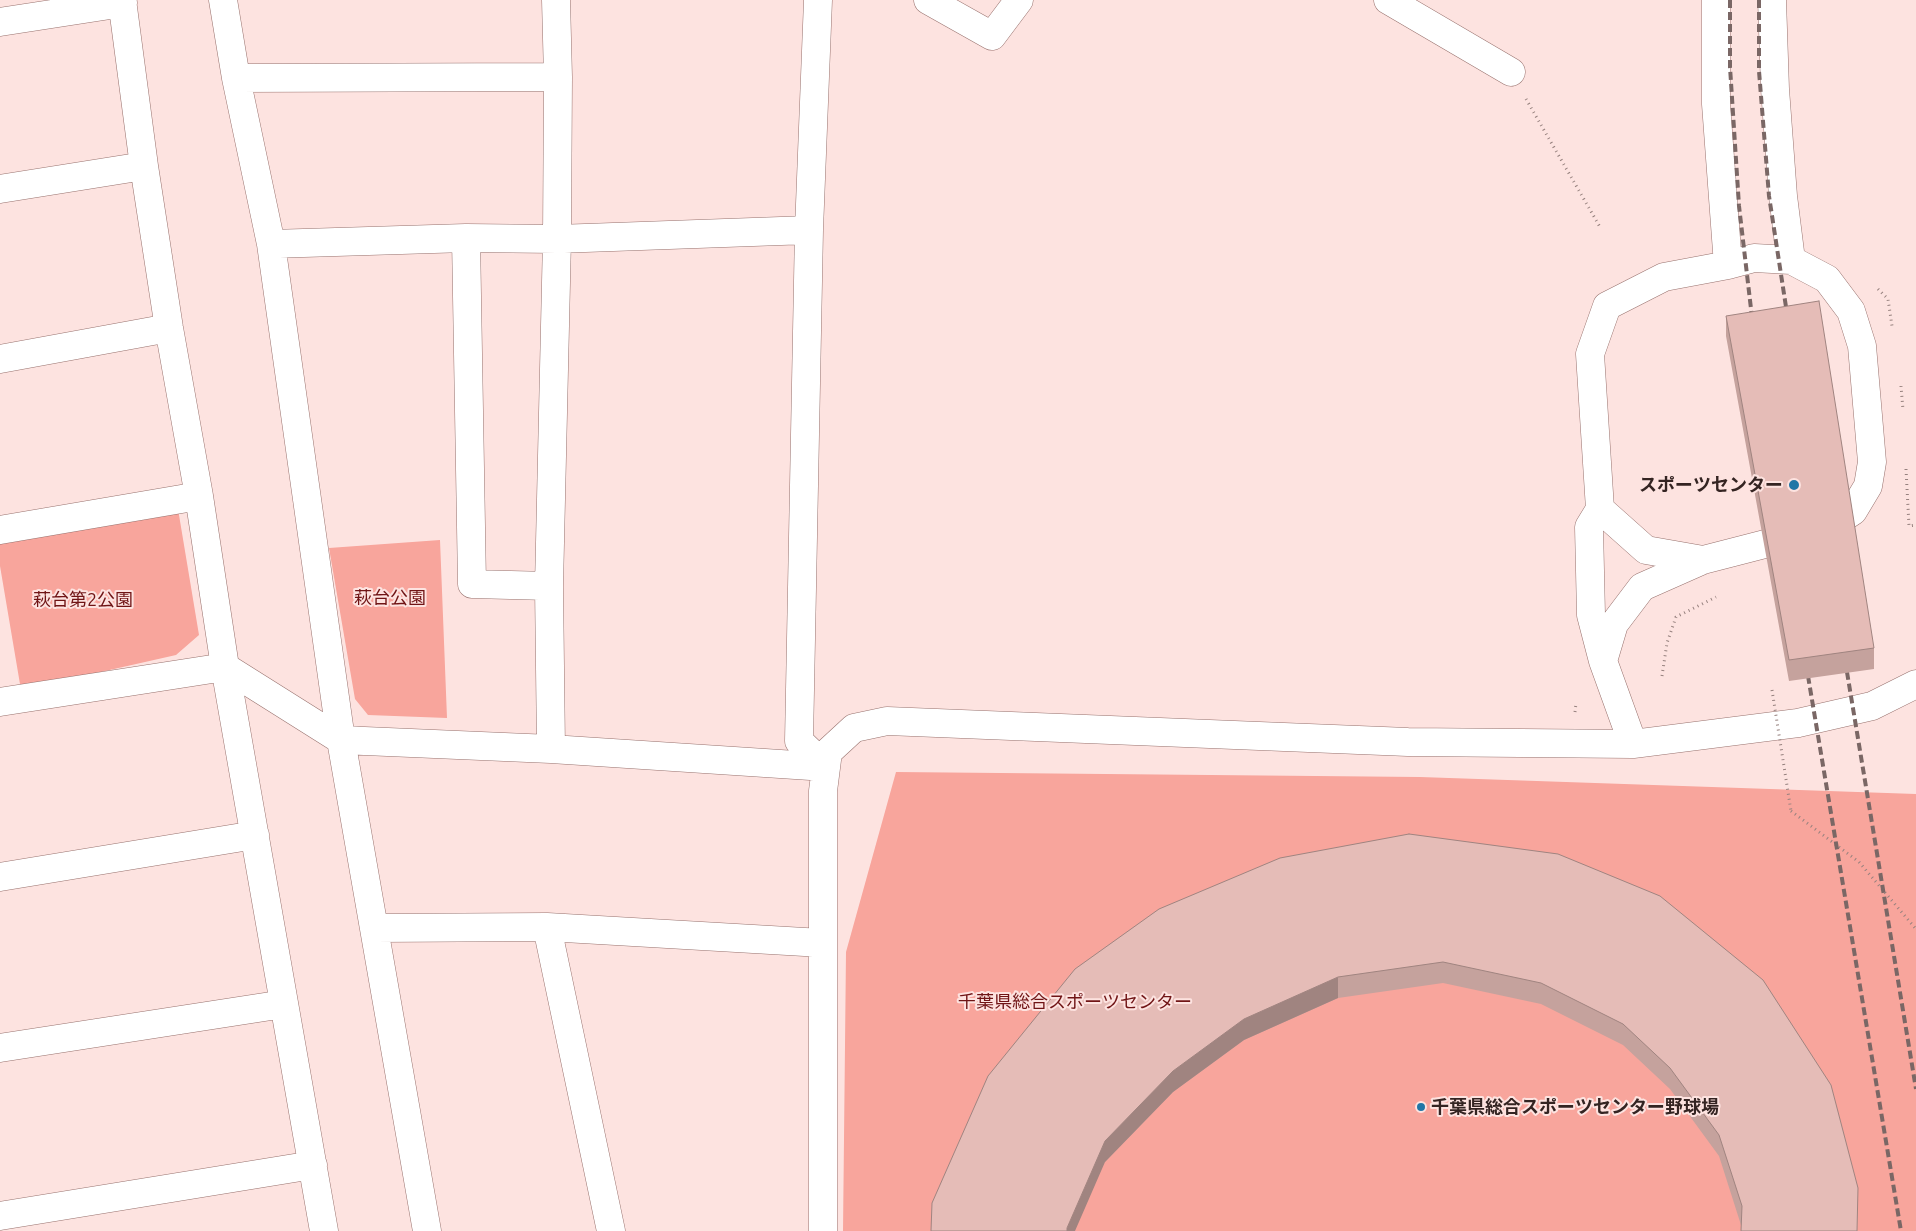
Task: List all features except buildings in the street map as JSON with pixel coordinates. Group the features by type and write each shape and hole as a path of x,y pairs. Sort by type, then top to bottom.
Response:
{"street":[{"path":"223,0 236,78 271,244 341,740 427,1231"},
{"path":"551,749 549,586 557,239 558,77 556,0"},
{"path":"818,0 809,230 799,741 826,767"},
{"path":"928,0 992,36 1020,0"},
{"path":"1388,0 1511,72"},
{"path":"1716,0 1716,104 1728,265"},
{"path":"1772,0 1775,89 1783,196 1791,260"},
{"path":"0,22 122,2 144,166 169,328 199,496 225,667 324,1231"},
{"path":"236,78 558,77"},
{"path":"0,189 144,166"},
{"path":"271,244 466,238 557,239 809,230"},
{"path":"466,238 472,584 549,586"},
{"path":"1603,661 1614,624 1642,587 1703,560 1827,528 1853,511 1868,486 1872,462 1862,346 1851,311 1827,279 1791,260 1754,258 1664,277 1606,306 1590,354 1600,509 1588,526 1591,615 1603,661 1634,744"},
{"path":"0,360 169,328"},
{"path":"0,530 199,496"},
{"path":"1600,509 1646,550 1703,560"},
{"path":"0,702 225,667 341,740 551,749 826,767"},
{"path":"823,1231 823,791 828,752 854,728 887,721 1408,742 1634,744 1798,723 1872,706 1916,684"},
{"path":"0,877 255,836"},
{"path":"375,928 547,927 822,943"},
{"path":"547,927 611,1231"},
{"path":"0,1048 284,1004"},
{"path":"0,1216 312,1165"}],"path":[{"path":"1511,72 1600,227"},
{"path":"1662,676 1667,643 1676,617 1716,597"},
{"path":"1772,690 1790,811 1859,862 1916,929"}],"green space":[{"name":"萩台第2公園","path":"178,509 199,635 176,655 21,690 0,566 0,540"},
{"name":"萩台公園","path":"440,540 447,718 368,715 355,699 329,548"},
{"name":"千葉県総合スポーツセンター","path":"896,772 1420,777 1916,794 1916,1231 843,1231 846,952"}],"railway":[{"path":"1730,0 1730,67 1739,206 1753,326"},
{"path":"1759,0 1759,71 1769,196 1788,320"},
{"path":"1845,660 1916,1089"},
{"path":"1806,664 1901,1231"}],"place":[{"name":"スポーツセンター","path":"1794,485"},
{"name":"千葉県総合スポーツセンター野球場","path":"1421,1107"}]}
